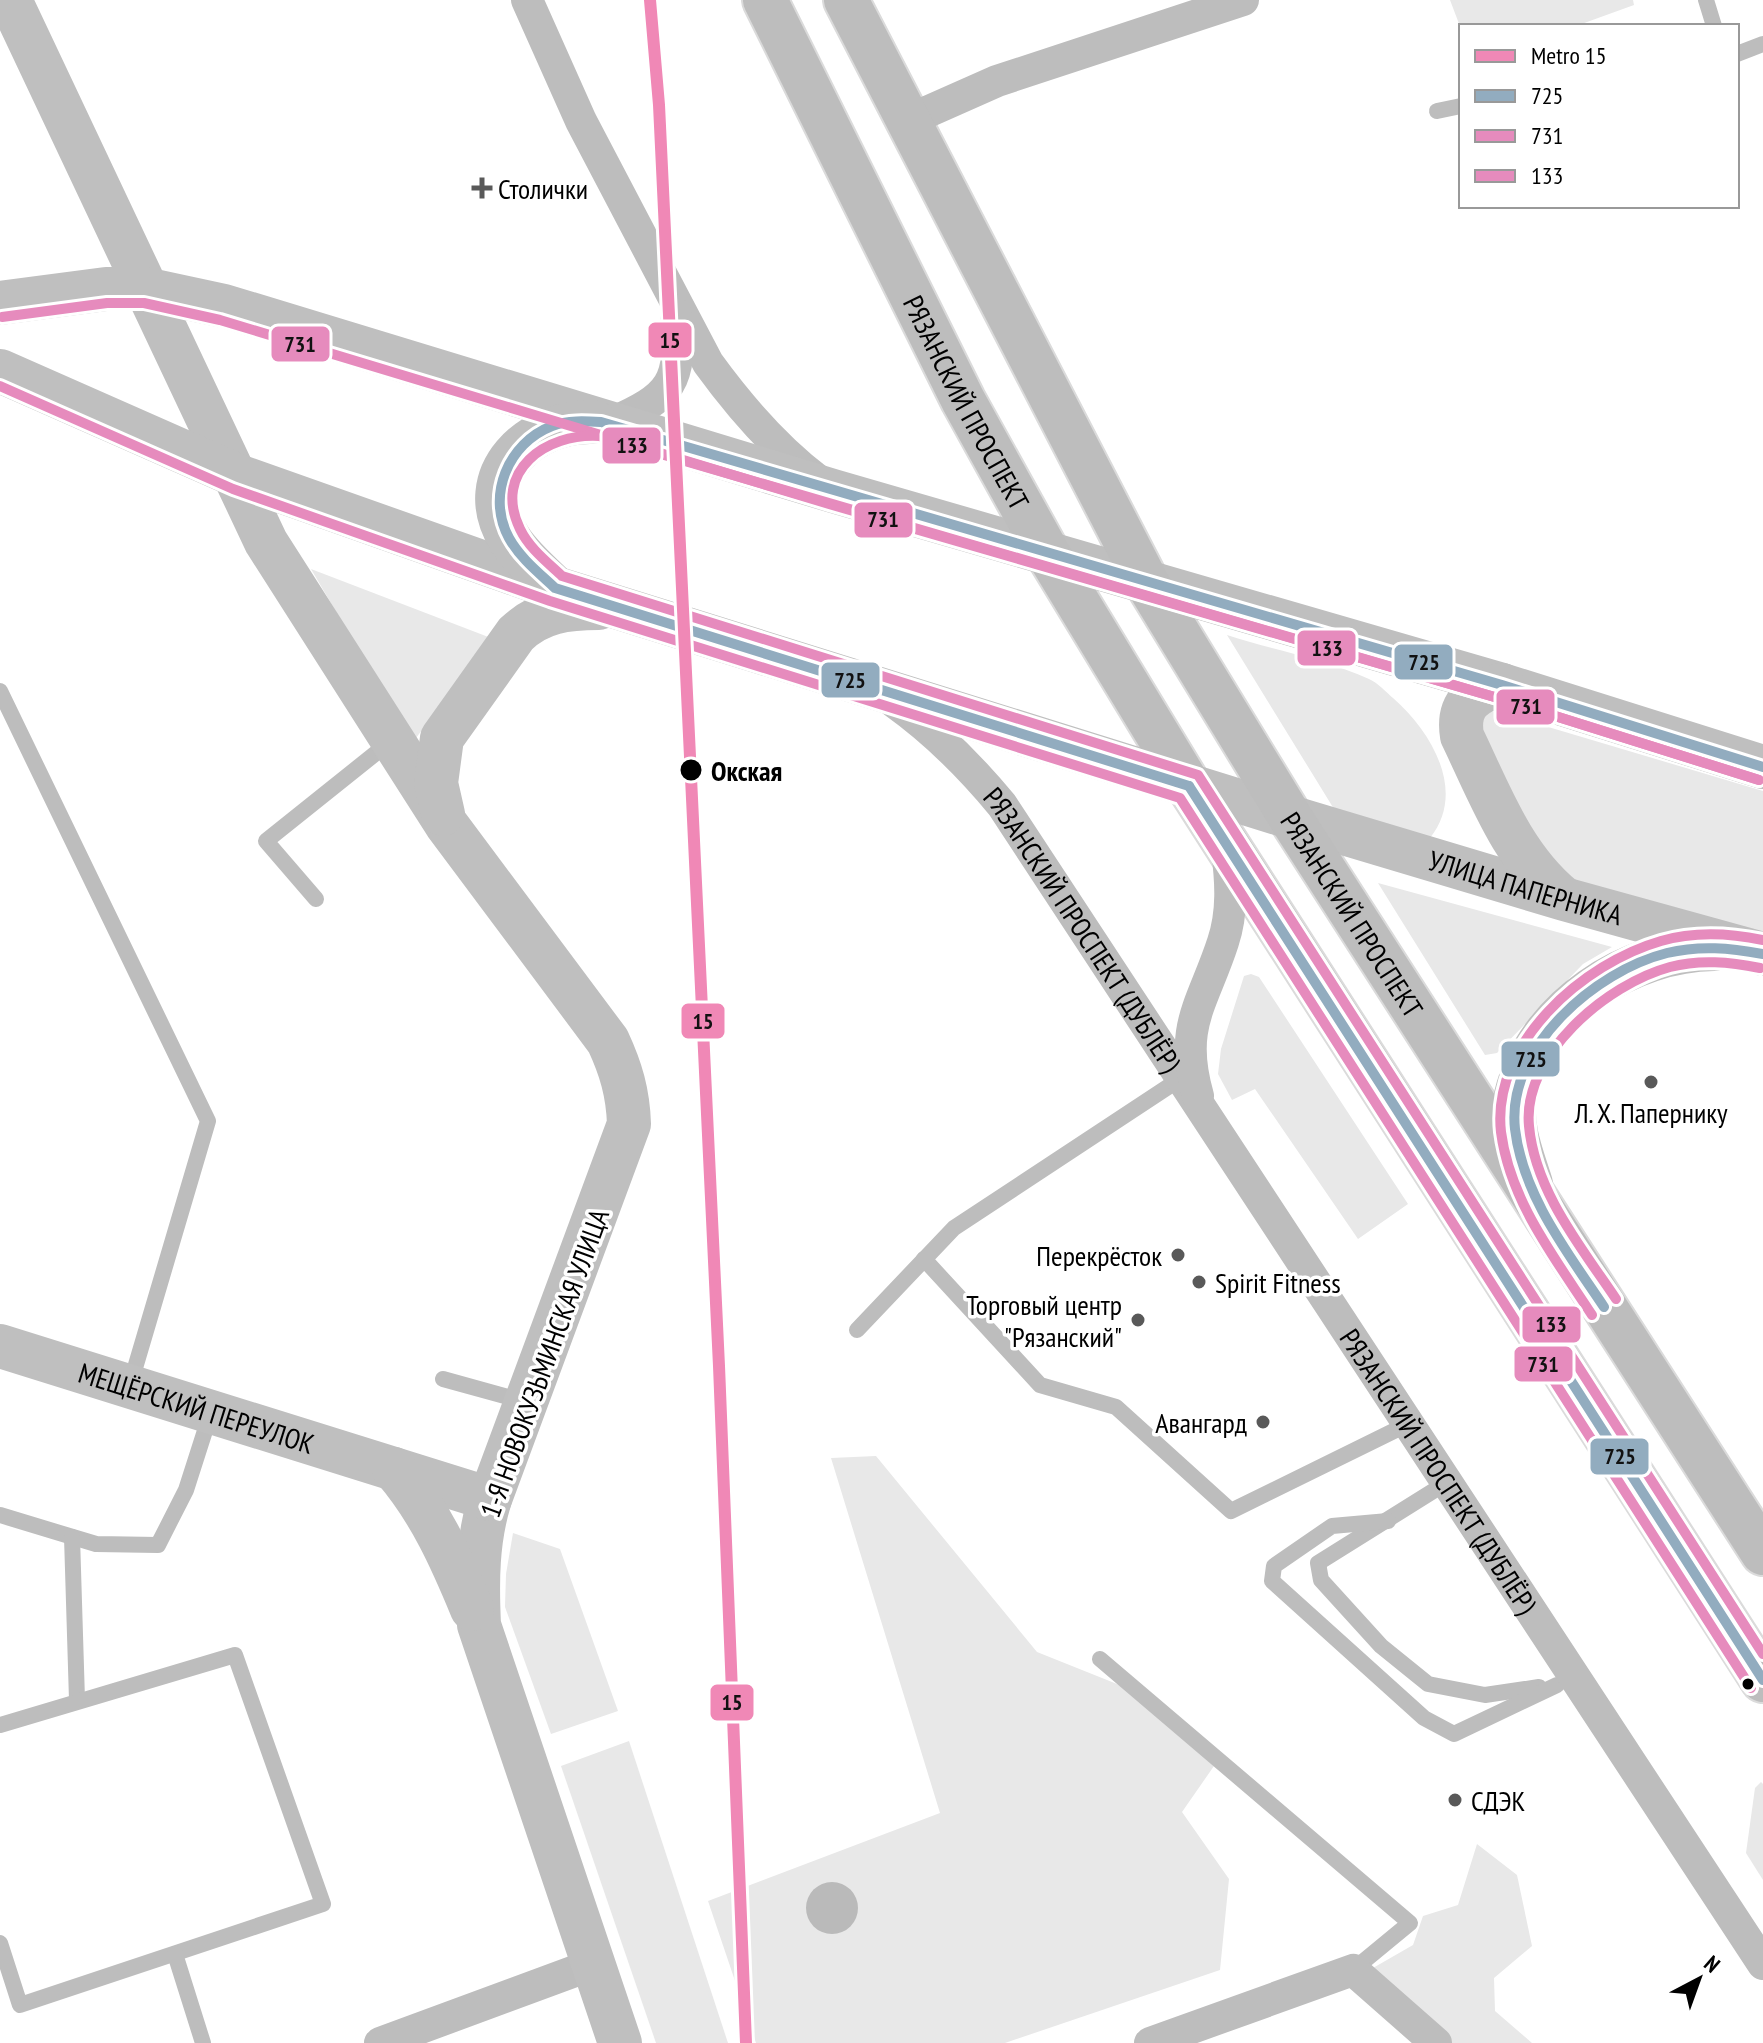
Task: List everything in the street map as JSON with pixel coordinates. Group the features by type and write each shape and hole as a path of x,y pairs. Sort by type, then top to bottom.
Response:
{"main road":[{"name":"1-Я НОВОКУЗЬМИНСКАЯ УЛИЦА","path":"10,0 145,289 238,476 266,542 446,824 608,1041 629,1099 629,1124 614,1174 490,1499 481,1535 477,1584 479,1625 620,2043"},
{"name":"РЯЗАНСКИЙ ПРОСПЕКТ","path":"765,0 963,400 1047,552 1225,843 1763,1680"},
{"name":"РЯЗАНСКИЙ ПРОСПЕКТ","path":"846,0 1146,581 1290,817 1763,1553"},
{"path":"0,303 106,289 145,289 224,306 833,491 1502,685 1763,767"},
{"path":"0,371 238,476 634,614"},
{"path":"555,588 509,538 499,512 500,490 507,466 524,442 549,427 571,421 605,423"},
{"path":"446,824 436,783 442,738 516,634 529,621 552,612 601,608 634,614"},
{"name":"УЛИЦА ПАПЕРНИКА","path":"634,614 1290,817 1755,952"},
{"path":"1502,685 1480,690 1469,699 1459,718 1462,736 1515,844 1536,876 1564,899"},
{"path":"1536,1202 1515,1130 1516,1095 1530,1061 1574,1003 1619,971 1686,949 1755,952"},
{"name":"МЕЩЁРСКИЙ ПЕРЕУЛОК","path":"0,1346 490,1499"},
{"path":"394,1469 419,1499 446,1547 479,1625"}],"street":[{"path":"527,0 581,121 676,307 733,397 796,464 833,491"},
{"path":"909,120 997,81 1243,0"},
{"path":"605,423 649,403 676,375 679,361 676,307"},
{"name":"РЯЗАНСКИЙ ПРОСПЕКТ (ДУБЛЁР)","path":"872,686 926,725 968,764 1002,805 1446,1483 1566,1681 1763,1964"},
{"path":"1201,1107 1190,1068 1189,1040 1195,1010 1223,941 1229,914 1231,882 1225,843"},
{"path":"380,2043 594,1964"},
{"path":"1150,2043 1353,1970 1436,2043"}],"lane":[{"path":"1706,0 1713,24"},
{"path":"1739,53 1763,44"},
{"path":"1437,111 1459,106"},
{"path":"0,691 208,1121 129,1386"},
{"path":"316,899 266,841 392,740"},
{"path":"857,1330 954,1228 1180,1079"},
{"path":"924,1259 1040,1385 1116,1407 1231,1511 1408,1424"},
{"path":"443,1379 528,1402"},
{"path":"0,1515 96,1544 158,1545 186,1490 211,1412"},
{"path":"1446,1483 1318,1563 1321,1580 1381,1646 1428,1684 1485,1695 1566,1681"},
{"path":"1388,1521 1332,1526 1274,1566 1272,1581 1424,1718 1454,1734 1566,1681"},
{"path":"72,1537 77,1700"},
{"path":"0,1725 235,1655 323,1904 20,2005 0,1943"},
{"path":"1100,1659 1410,1923 1353,1970"},
{"path":"175,1954 203,2043"}],"shaded area":[{"path":"1450,0 1633,0 1634,5 1582,24 1459,24"},
{"path":"311,569 491,638 416,738 406,731"},
{"path":"1227,635 1317,660 1369,679 1407,712 1432,745 1445,782 1441,820 1430,838 1334,809"},
{"path":"1495,711 1763,791 1763,933 1560,879 1475,731 1478,715"},
{"path":"1378,883 1612,947 1583,964 1497,1053 1485,1055"},
{"path":"1251,974 1259,977 1408,1204 1358,1239 1255,1089 1232,1100 1218,1074 1221,1049 1244,976"},
{"path":"876,1456 1037,1652 1127,1688 1214,1766 1182,1812 1229,1879 1220,1970 1005,2043 756,2043 708,1901 940,1813 831,1458"},
{"path":"513,1533 560,1549 618,1711 551,1734 505,1607 506,1574"},
{"path":"629,1741 728,2043 656,2043 561,1766"},
{"path":"1761,1782 1763,1880 1746,1853 1755,1788"},
{"path":"1477,1844 1517,1875 1532,1946 1494,1978 1495,2011 1532,2043 1450,2043 1366,1972 1413,1945 1423,1916 1458,1905"},
{"path":"832,1882 850,1890 858,1908 850,1926 832,1934 814,1926 806,1908 814,1890"}],"metro line":[{"name":"15","path":"650,0 659,105 719,1366 746,2043"}],"transit line":[{"name":"731","path":"2,317 107,303 144,303 220,320 829,504 1498,698 1759,780"},
{"name":"731","path":"0,386 233,489 550,601 1180,798 1751,1688"},
{"name":"725","path":"1189,786 555,588 524,559 502,522 500,505 505,473 523,445 552,426 583,421 601,422 1502,685 1763,767"},
{"name":"133","path":"1759,780 1498,698 599,436 560,441 543,449 519,473 513,490 513,508 520,529 528,542 562,576 1198,775 1763,1654"},
{"name":"725","path":"1189,786 1763,1680"},
{"name":"133","path":"1592,1315 1536,1228 1514,1182 1501,1132 1502,1099 1511,1068 1527,1038 1548,1011 1602,968 1632,952 1661,941 1699,934 1763,940"},
{"name":"725","path":"1604,1307 1562,1245 1527,1177 1515,1129 1516,1099 1525,1070 1540,1042 1561,1017 1585,995 1639,962 1667,953 1703,948 1763,954"},
{"name":"731","path":"1616,1299 1575,1239 1540,1173 1529,1126 1530,1099 1539,1074 1573,1026 1620,989 1646,976 1670,967 1704,962 1760,968"}],"place":[{"name":"Столички","path":"482,188"},
{"name":"Окская","path":"691,770"},
{"name":"Л. Х. Папернику","path":"1651,1082"},
{"name":"Перекрёсток","path":"1178,1255"},
{"name":"Spirit Fitness","path":"1199,1282"},
{"name":"Торговый центр \"Рязанский\"","path":"1138,1320"},
{"name":"Авангард","path":"1263,1422"},
{"name":"СДЭК","path":"1455,1800"}]}
